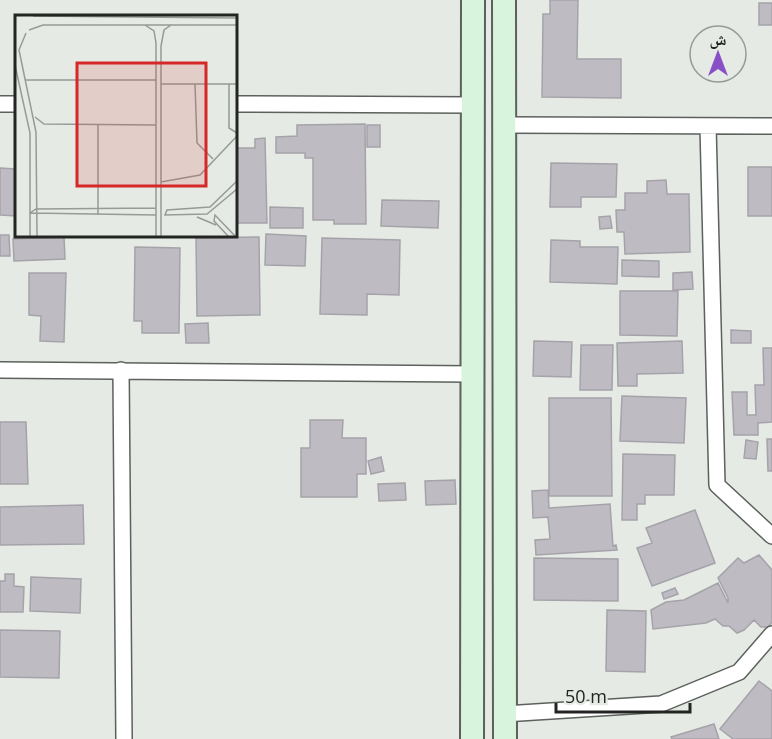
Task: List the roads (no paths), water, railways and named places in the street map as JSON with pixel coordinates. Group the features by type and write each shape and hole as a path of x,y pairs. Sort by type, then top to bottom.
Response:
{"street":[{"path":"472,739 473,0"},
{"path":"504,0 505,739"},
{"path":"237,104 473,105"},
{"path":"505,125 772,126"},
{"path":"708,126 717,485 772,536"},
{"path":"0,370 473,374"},
{"path":"121,370 124,739"},
{"path":"505,714 661,704 739,672 772,634"}]}
